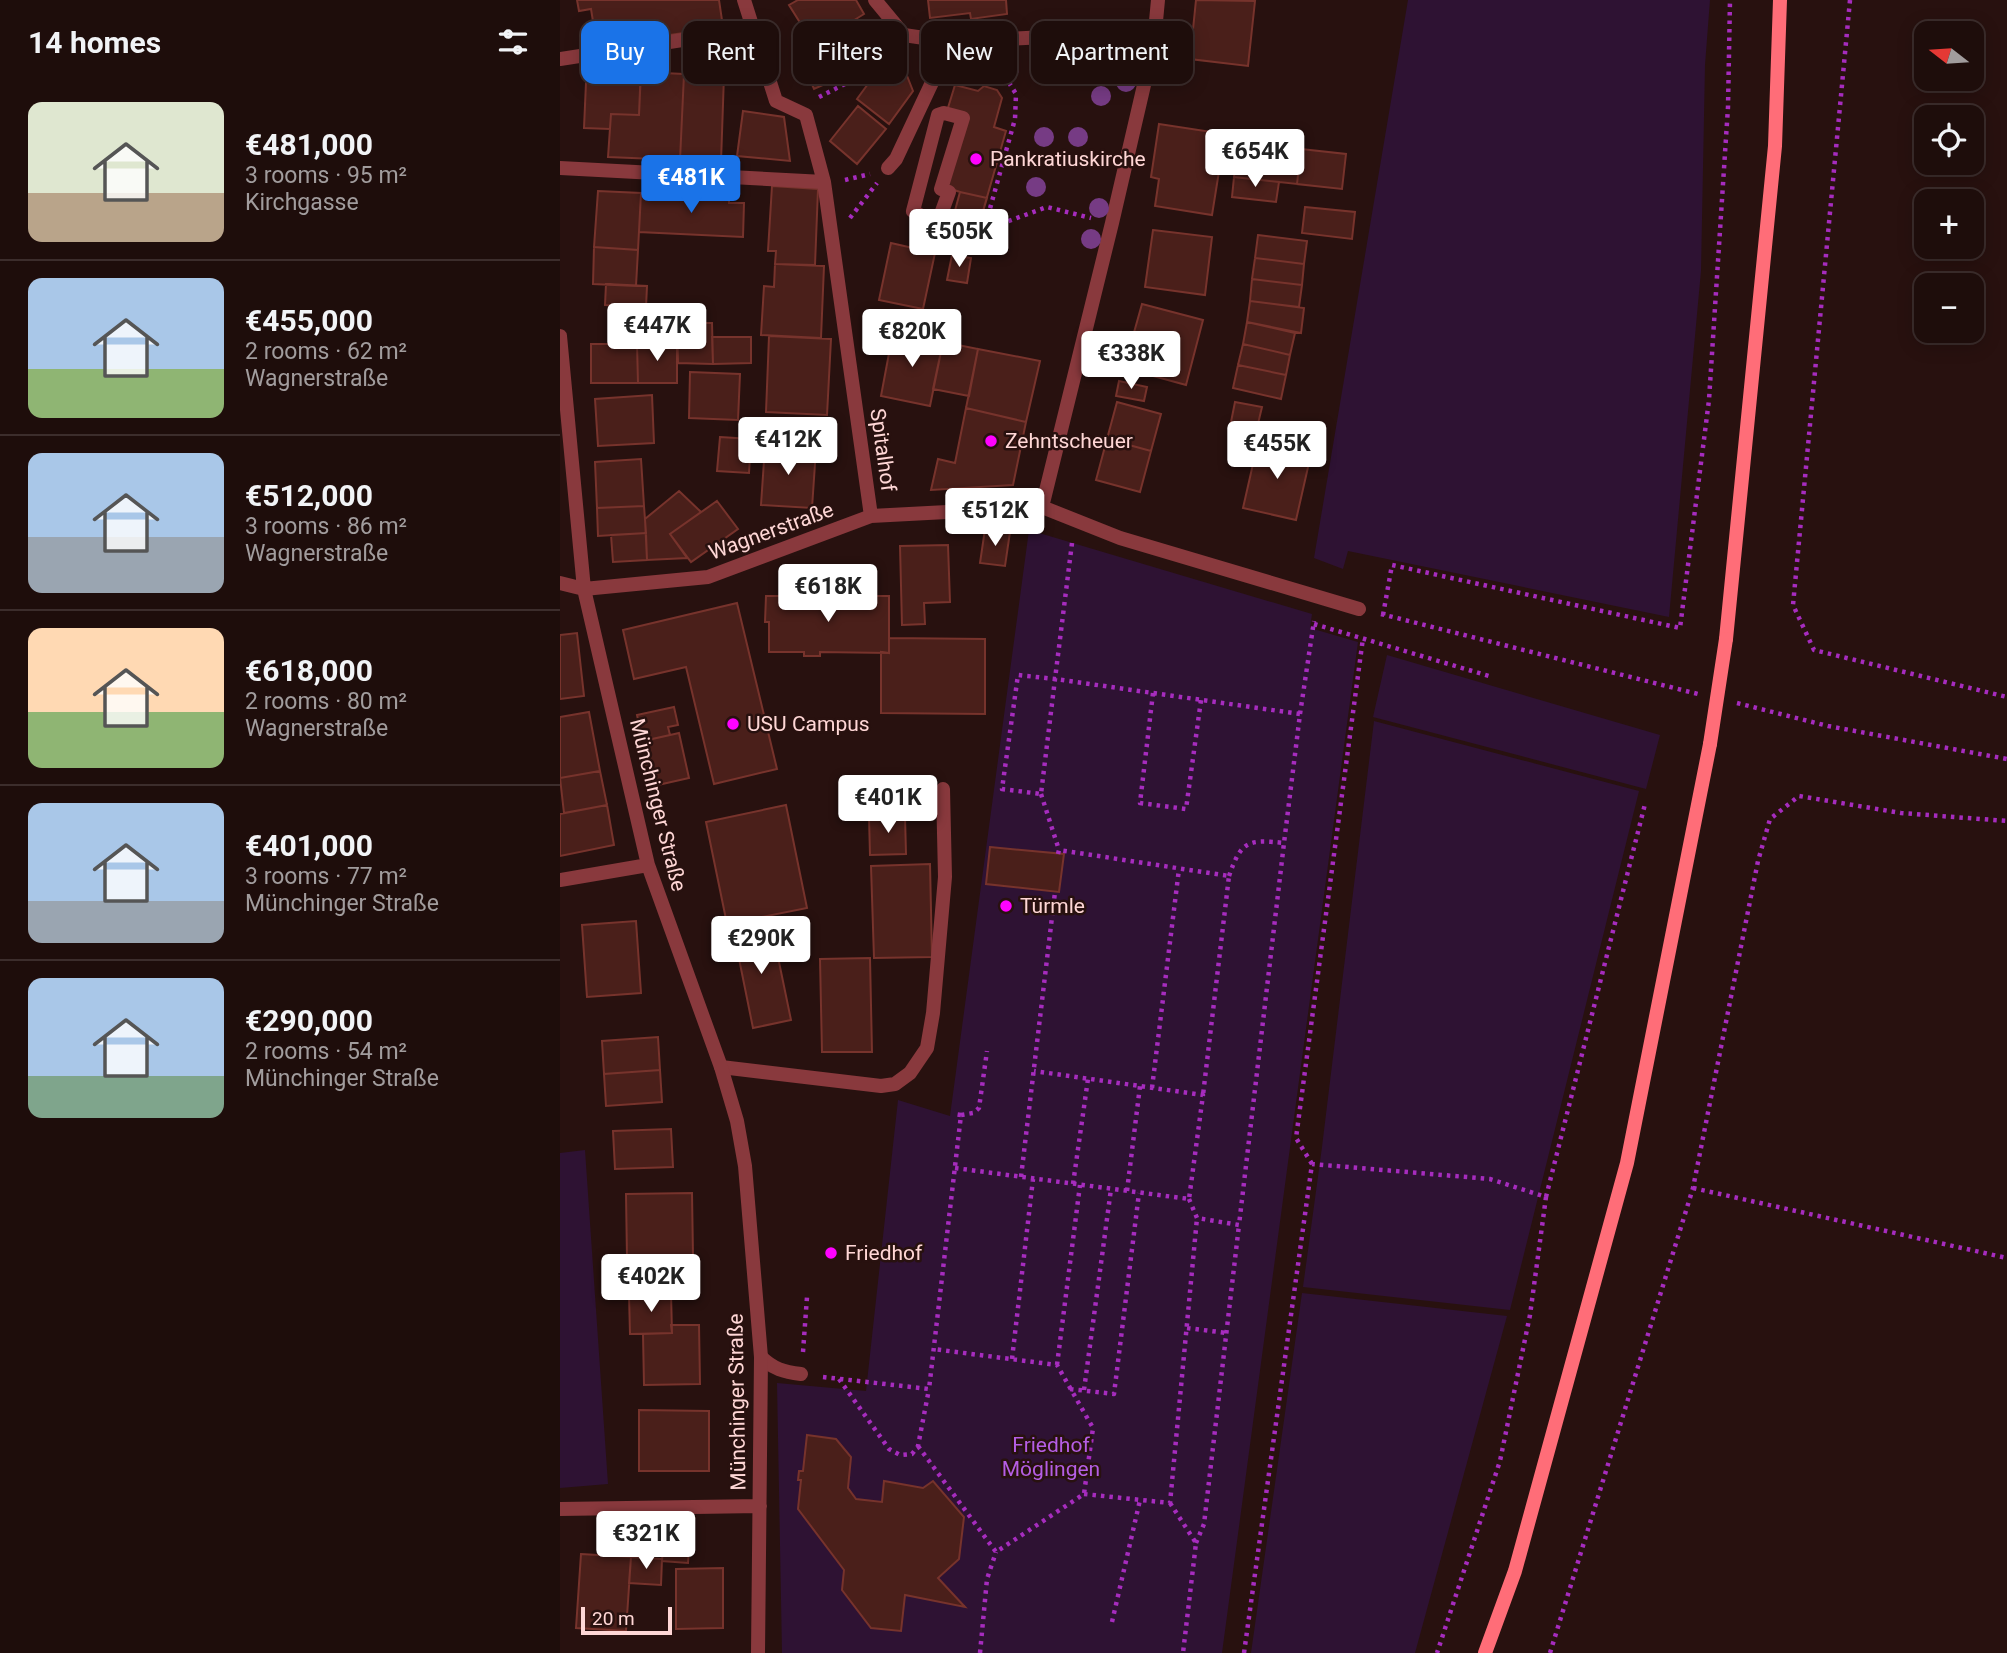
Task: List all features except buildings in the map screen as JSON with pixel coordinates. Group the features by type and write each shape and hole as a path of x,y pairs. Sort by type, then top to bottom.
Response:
{"main road":[{"path":"1485,1653 1516,1571 1627,1163 1710,744 1726,639 1775,146 1780,0"}],"street":[{"name":"Spitalhof","path":"744,0 751,21"},
{"path":"875,0 904,35 921,38"},
{"path":"1156,21 1158,0"},
{"path":"560,60 683,40"},
{"name":"Spitalhof","path":"771,84 776,101 806,115 824,182 871,516"},
{"path":"888,168 896,159 931,84"},
{"path":"1042,507 1144,84"},
{"path":"944,113 963,118 941,189 949,192 940,224 937,225 913,211 938,115 944,113"},
{"path":"560,168 824,182"},
{"name":"Münchinger Straße","path":"560,335 584,589 648,865 721,1067 737,1121 745,1166 761,1357 758,1653"},
{"name":"Wagnerstraße","path":"560,583 584,589 708,577 871,516 1042,507 1120,538 1359,609"},
{"path":"721,1067 881,1086 895,1084 916,1065 927,1048 933,1013 945,877 943,789"},
{"path":"560,880 648,865"},
{"path":"761,1357 769,1365 784,1372 801,1374"},
{"path":"560,1509 760,1506"}],"path":[{"path":"1383,615 1392,565 1680,628 1709,400 1728,107 1730,0"},
{"path":"1850,0 1793,605 1814,650 2007,697"},
{"path":"944,113 956,77 1008,81 1016,94 1015,119 984,230"},
{"path":"816,98 844,84"},
{"path":"824,182 855,179 888,168"},
{"path":"830,225 848,221 888,168"},
{"path":"940,224 962,231 984,230 1047,207 1112,223"},
{"path":"1075,521 1041,794 1059,852 1229,876"},
{"path":"1359,609 1702,695"},
{"path":"1183,1653 1196,1543 1204,1524 1284,843 1314,624 1489,676"},
{"path":"1244,1653 1312,1164 1296,1138 1363,638"},
{"path":"1041,794 1002,789 1018,675 1300,714"},
{"path":"1153,693 1140,803 1186,809 1201,700"},
{"path":"1727,701 1828,726 2007,759"},
{"path":"1550,1653 1693,1188 1758,861 1770,819 1799,796 1901,813 2007,821"},
{"path":"1437,1653 1500,1461 1530,1315 1546,1197 1645,804"},
{"path":"1196,1543 1171,1503 1197,1218 1189,1199 1229,876 1237,853 1247,844 1256,840 1284,843"},
{"path":"1152,1088 1179,869"},
{"path":"1021,1177 1055,892"},
{"path":"955,1114 973,1113 979,1108 987,1051"},
{"path":"1034,1071 1203,1095"},
{"path":"1073,1184 1088,1079"},
{"path":"1127,1191 1140,1086"},
{"path":"839,1378 889,1450 901,1455 912,1454 918,1446 929,1389 961,1115"},
{"path":"1312,1164 1490,1180 1546,1197"},
{"path":"955,1168 1189,1199"},
{"path":"1012,1359 1033,1179"},
{"path":"1080,1185 1057,1365 1093,1428 1084,1494"},
{"path":"1693,1188 2007,1258"},
{"path":"1084,1390 1111,1189"},
{"path":"1070,1389 1114,1394 1139,1193"},
{"path":"1197,1218 1239,1225"},
{"path":"807,1297 801,1374 929,1389"},
{"path":"1187,1328 1227,1333"},
{"path":"933,1349 1057,1365"},
{"path":"918,1446 996,1552"},
{"path":"980,1653 987,1579 996,1552 1084,1494 1171,1503"},
{"path":"1112,1622 1140,1500"}],"green space":[{"path":"1408,0 1710,0 1705,65 1701,271 1669,617 1348,551 1343,569 1314,558"},
{"name":"Friedhof Möglingen","path":"1029,530 1312,614 1310,628 1358,642 1222,1653 782,1653 777,1383 866,1391 898,1100 950,1116"},
{"path":"1387,655 1660,735 1646,789 1373,717"},
{"path":"1374,721 1639,791 1510,1310 1303,1287"},
{"path":"585,1150 608,1484 560,1488 560,1153"},
{"path":"1302,1293 1507,1316 1415,1653 1251,1653"}],"place":[{"name":"Pankratiuskirche","path":"976,159"},
{"name":"Zehntscheuer","path":"991,441"},
{"name":"USU Campus","path":"733,724"},
{"name":"Türmle","path":"1006,906"},
{"name":"Friedhof","path":"831,1253"}]}
